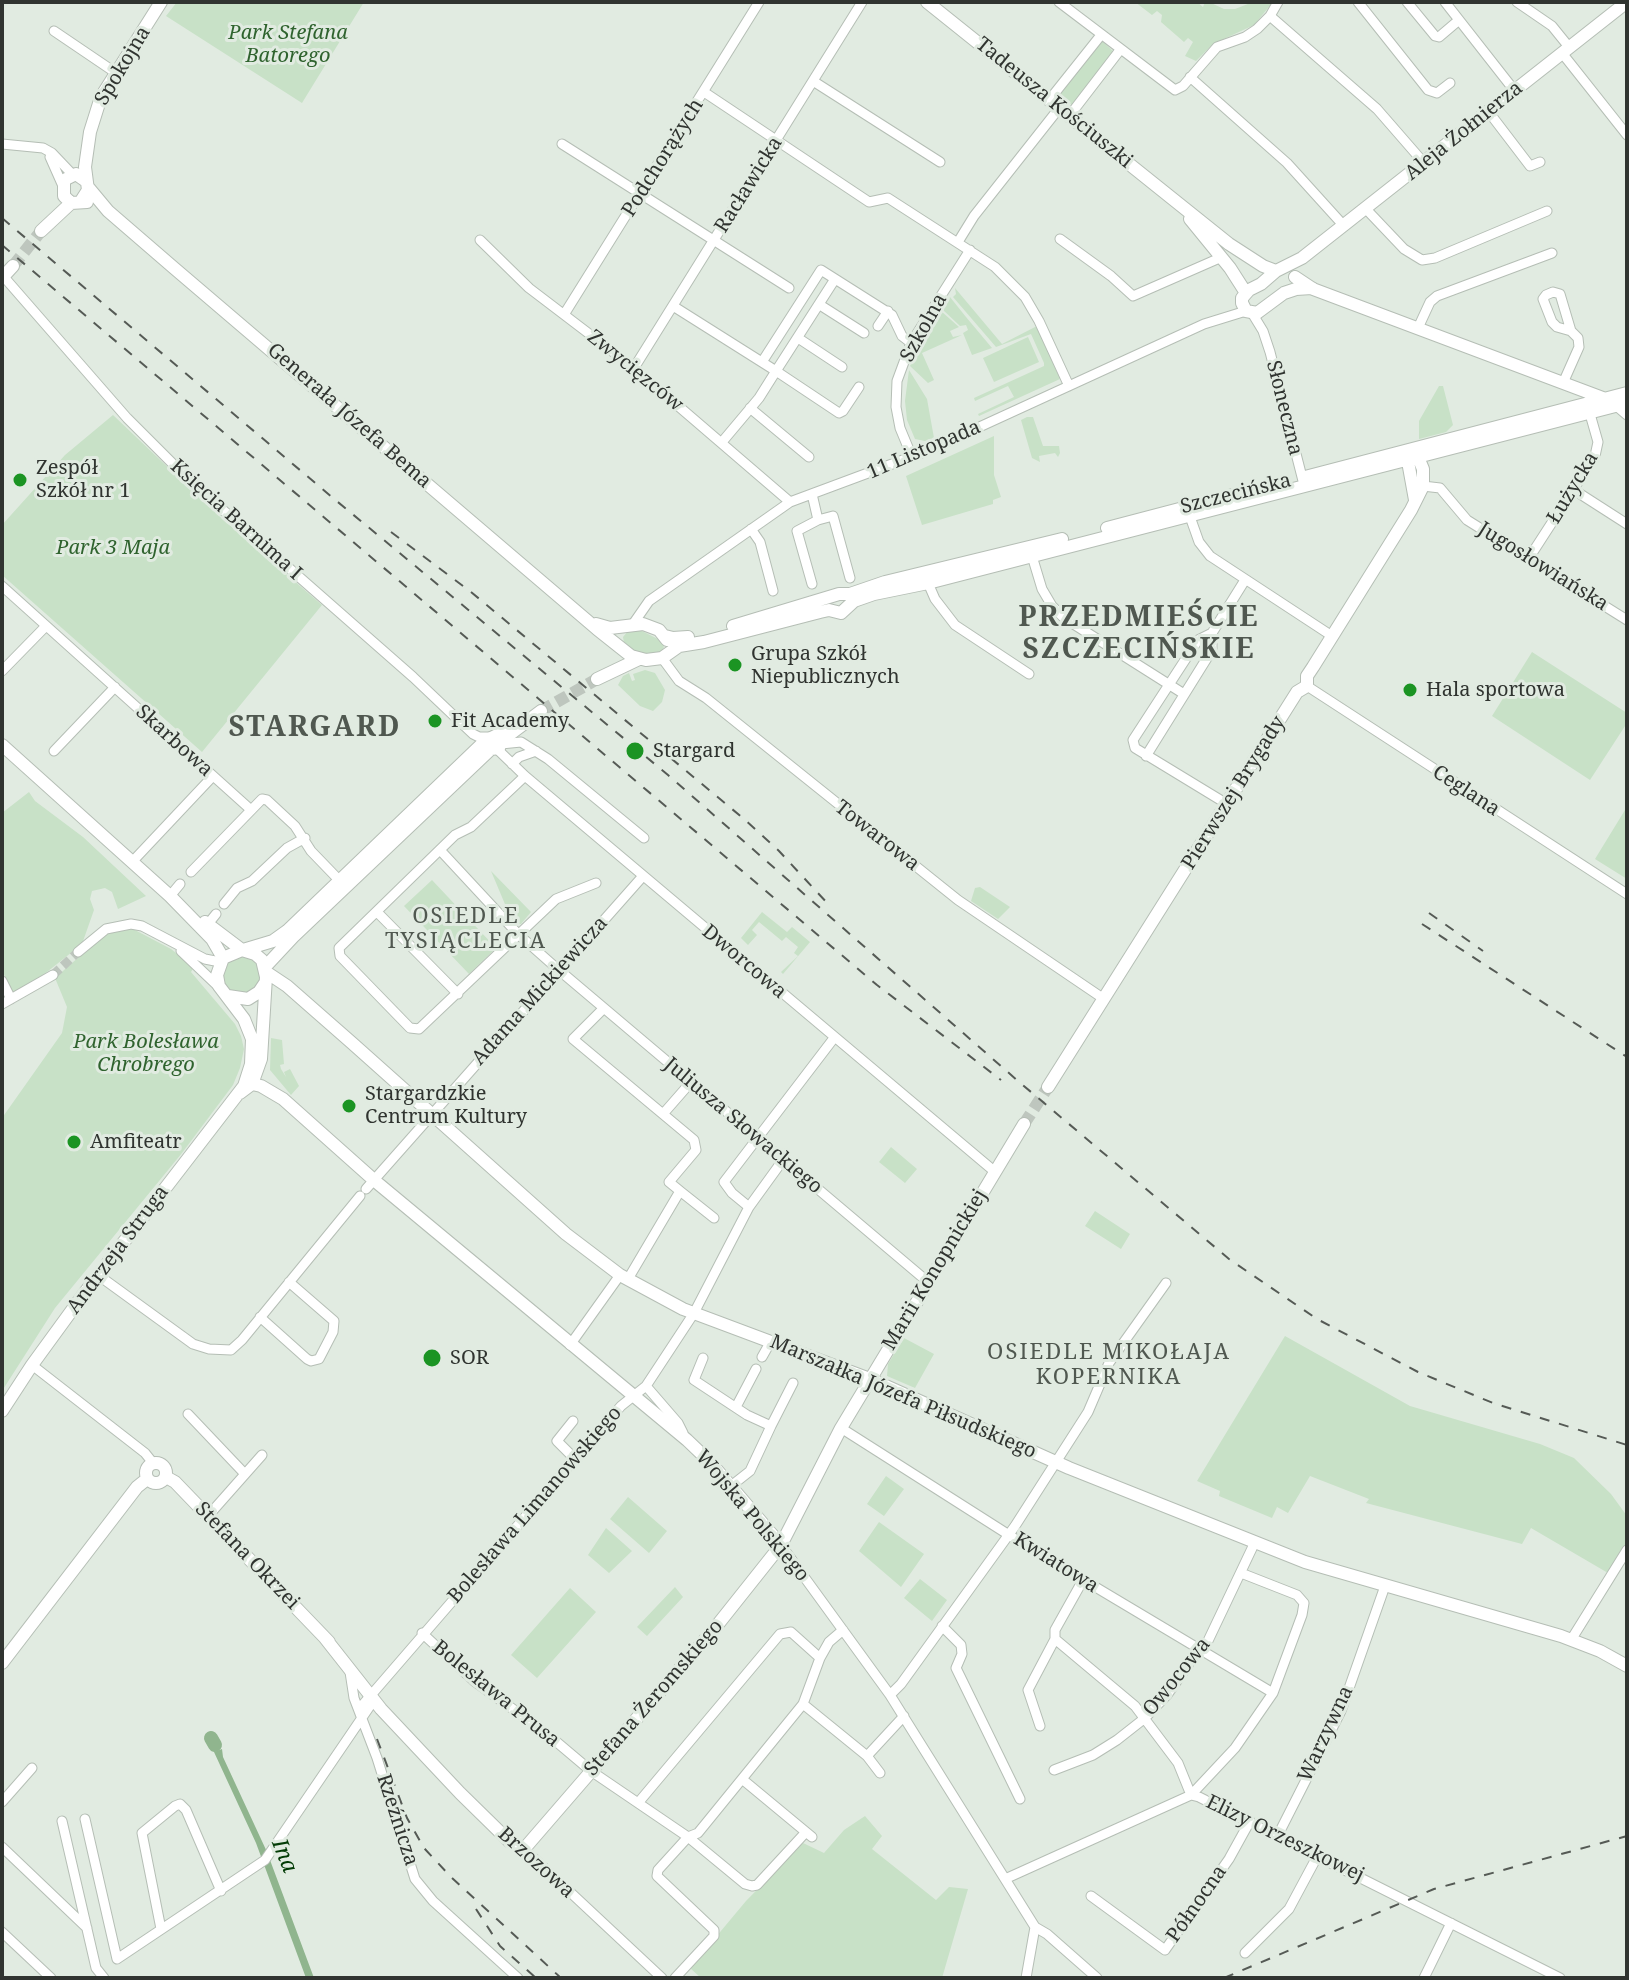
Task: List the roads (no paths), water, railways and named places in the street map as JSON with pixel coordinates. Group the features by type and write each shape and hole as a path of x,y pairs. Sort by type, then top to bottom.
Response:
{"street":[{"name":"Spokojna","path":"80,179 103,91 161,2"},
{"name":"Podchorążych","path":"565,313 759,2"},
{"name":"Racławicka","path":"634,368 862,2"},
{"name":"Tadeusza Kościuszki","path":"927,2 1242,254 1293,279 1563,383 1587,403 1619,406"},
{"path":"1059,2 1170,89 1180,88 1217,47 1245,37 1270,16 1278,2"},
{"path":"1358,2 1428,90 1437,93 1450,83"},
{"path":"1445,2 1514,90"},
{"path":"1517,2 1552,26 1565,50 1627,135"},
{"path":"1409,3 1435,36 1439,37 1459,20"},
{"name":"Aleja Żołnierza","path":"1293,279 1301,260 1622,3"},
{"path":"1270,16 1377,109 1424,163"},
{"path":"54,31 116,73"},
{"path":"1060,107 1101,35"},
{"path":"958,242 974,216 1060,107 1120,50"},
{"path":"1190,77 1287,163 1344,226"},
{"path":"813,81 940,162"},
{"path":"704,92 869,202 888,198 995,267 1025,297 1069,386"},
{"path":"1488,111 1535,164"},
{"path":"2,144 43,148 80,179"},
{"path":"562,144 789,288"},
{"path":"43,148 54,163 65,199 76,202"},
{"path":"80,179 76,202 44,227 62,188 80,179"},
{"name":"Generała Józefa Bema","path":"80,179 108,211 620,646"},
{"name":"Generała Józefa Bema","path":"76,202 108,211"},
{"name":"Tadeusza Kościuszki","path":"1181,206 1222,257 1250,305"},
{"path":"1366,209 1404,249 1422,260 1435,258 1547,211"},
{"path":"1060,239 1133,296 1222,257"},
{"name":"Zwycięzców","path":"480,240 529,288 634,368 790,502"},
{"name":"Szkolna","path":"912,457 900,428 896,407 897,381 911,343 970,250"},
{"path":"1418,328 1430,302 1437,296 1552,253"},
{"path":"1250,305 1276,297 1293,279 1301,260"},
{"path":"762,362 821,270 888,311 902,336 911,343"},
{"name":"Księcia Barnima I","path":"6,274 127,418 191,482 413,677 473,734 495,742"},
{"path":"722,442 776,371 835,279"},
{"path":"1250,305 1266,281 1293,279"},
{"path":"820,305 864,333"},
{"name":"11 Listopada","path":"632,624 643,606 790,502 912,457 1250,305"},
{"name":"Słoneczna","path":"1250,305 1263,331 1303,482"},
{"path":"673,306 839,413 859,387"},
{"path":"878,326 888,311"},
{"path":"1571,331 1578,338 1579,347 1563,383 1573,407"},
{"path":"798,338 842,367"},
{"name":"Szczecińska","path":"1416,452 1587,403 1619,406 1627,393"},
{"name":"Szczecińska","path":"665,636 676,638 710,633 1303,482 1587,403"},
{"name":"Łużycka","path":"1529,558 1597,449 1587,403"},
{"path":"750,408 809,457"},
{"path":"1415,500 1406,460 1416,452 1423,486"},
{"name":"Szczecińska","path":"1303,482 1406,460"},
{"name":"Pierwszej Brygady","path":"1048,1087 1297,692 1307,686 1307,676 1406,519 1423,486"},
{"name":"Jugosłowiańska","path":"1423,486 1440,488 1467,520 1627,620"},
{"path":"1574,490 1627,524"},
{"path":"812,494 818,520"},
{"path":"1187,512 1204,550 1217,562 1332,636"},
{"name":"Szczecińska","path":"843,598 928,583 1187,512"},
{"path":"808,584 797,531 833,516 850,578"},
{"path":"751,529 760,542 773,591"},
{"path":"1032,556 1042,589 1064,618 1184,694"},
{"path":"1227,804 1146,756 1135,748 1133,740 1198,640 1212,633 1245,580"},
{"path":"928,583 935,599 955,625 1029,674"},
{"name":"Skarbowa","path":"2,586 250,809"},
{"path":"654,627 649,612 656,596"},
{"path":"597,679 639,659 665,655 679,646 824,611 845,612 843,598 830,605 833,611"},
{"path":"590,621 610,628 632,624 654,627 665,636 665,655"},
{"path":"612,670 619,660 620,633 632,624"},
{"path":"2,671 46,626"},
{"path":"1146,756 1212,650 1212,633"},
{"path":"620,646 639,659"},
{"name":"Towarowa","path":"665,655 679,681 706,698 958,900 1104,999"},
{"name":"Ceglana","path":"1307,686 1627,894"},
{"path":"54,751 115,687"},
{"path":"78,952 96,936 116,925 142,926 205,959 222,960 280,936 459,763 541,711"},
{"path":"521,742 521,732 527,720"},
{"path":"2,745 170,896 212,939 222,960 217,975 224,992 236,999 248,999 259,992 265,974 293,937 495,742 521,742 536,751 644,838"},
{"name":"Dworcowa","path":"495,742 525,776 994,1171"},
{"path":"512,764 519,757 536,751"},
{"path":"132,862 213,776"},
{"path":"525,776 471,827 455,835 339,948 340,956 410,1028 424,1028 556,899 596,883"},
{"path":"191,872 262,799 295,826 311,851 339,880"},
{"path":"224,904 237,888 252,881 287,848 305,838"},
{"name":"Juliusza Słowackiego","path":"440,850 518,934 928,1282"},
{"name":"Adama Mickiewicza","path":"98,1275 193,1344 222,1351 235,1348 367,1188 643,876"},
{"path":"170,896 180,884"},
{"path":"170,896 212,919 242,950 255,954 265,974 260,1064 252,1084"},
{"path":"377,912 458,994"},
{"path":"172,943 224,992 244,1019 252,1039"},
{"name":"Marszałka Józefa Piłsudskiego","path":"265,974 287,986 566,1234 624,1277 694,1313 870,1379 1055,1462 1305,1562 1571,1640 1627,1666"},
{"path":"2,981 7,1002 53,975"},
{"path":"604,1008 573,1039 694,1140 697,1146 694,1153 669,1182 714,1218"},
{"path":"749,1207 724,1182 834,1038"},
{"name":"Wojska Polskiego","path":"252,1039 260,1064 283,1099 367,1188 687,1440 731,1486 781,1545 890,1695 1035,1927 1097,1978"},
{"name":"Andrzeja Struga","path":"240,1093 251,1064 252,1039"},
{"path":"663,1114 691,1082"},
{"name":"Wojska Polskiego","path":"252,1084 283,1099"},
{"name":"Andrzeja Struga","path":"2,1411 98,1275 240,1093 252,1084"},
{"name":"Marii Konopnickiej","path":"781,1545 841,1428 1024,1124"},
{"name":"Bolesława Limanowskiego","path":"85,1819 117,1959 258,1867 360,1713 372,1703 373,1692 621,1406 646,1386 694,1313 749,1207 783,1160"},
{"path":"570,1345 624,1277 680,1191"},
{"path":"260,1317 307,1359 319,1359 333,1332 334,1321 289,1282"},
{"path":"890,1695 1009,1534 1088,1412 1109,1363 1166,1283"},
{"path":"762,1357 771,1341"},
{"path":"703,1358 694,1380 747,1415 771,1426"},
{"path":"32,1365 145,1453 153,1463 162,1464 166,1477 157,1484 147,1479"},
{"path":"736,1407 756,1369"},
{"path":"731,1486 750,1471 793,1383"},
{"path":"646,1386 678,1423 687,1440"},
{"path":"188,1414 244,1473"},
{"path":"573,1421 557,1441 575,1459"},
{"name":"Kwiatowa","path":"841,1428 1083,1580 1273,1693"},
{"path":"208,1516 262,1455"},
{"path":"147,1479 147,1468 153,1463"},
{"name":"Stefana Okrzei","path":"166,1477 175,1482 341,1651 373,1692"},
{"path":"2,1663 137,1487 147,1479"},
{"name":"Owocowa","path":"1054,1770 1093,1755 1145,1718 1202,1650 1255,1542"},
{"name":"Stefana Żeromskiego","path":"524,1849 715,1628 781,1545"},
{"path":"1571,1640 1627,1550"},
{"path":"1055,1639 1118,1689 1145,1718 1178,1763 1191,1795 1235,1748 1273,1693 1302,1615 1304,1603 1297,1595 1241,1573"},
{"path":"1040,1726 1028,1690 1055,1639 1055,1630 1083,1580"},
{"name":"Warzywna","path":"1278,1835 1341,1711 1385,1586"},
{"path":"942,1626 961,1645 962,1654 956,1668 1020,1799"},
{"path":"675,1978 714,1936 714,1930 657,1876 658,1870 688,1837 698,1833 803,1704 820,1658 829,1642 843,1630"},
{"path":"638,1803 780,1634 791,1632 820,1658"},
{"name":"Bolesława Prusa","path":"422,1633 474,1681 546,1733 591,1771 688,1837 752,1886 757,1885 809,1835 742,1779"},
{"name":"Stefana Okrzei","path":"325,1638 350,1672 373,1692"},
{"name":"Rzeźnicza","path":"350,1672 350,1683 415,1879 433,1901 518,1978"},
{"name":"Brzozowa","path":"373,1692 381,1709 460,1793 662,1978"},
{"path":"803,1704 867,1756 880,1773"},
{"path":"867,1756 904,1716"},
{"path":"2,1802 32,1768"},
{"name":"Elizy Orzeszkowej","path":"1005,1879 1191,1795 1250,1821 1559,1978"},
{"path":"161,1929 141,1839 144,1829 175,1806 180,1804 186,1810 221,1891"},
{"path":"62,1821 96,1968 104,1978"},
{"name":"Północna","path":"1091,1896 1165,1950 1229,1859 1250,1821"},
{"path":"2,1847 87,1928"},
{"path":"1245,1953 1289,1909 1318,1855"},
{"path":"1424,1978 1451,1923"},
{"path":"1026,1978 1035,1927"},
{"path":"2,1932 51,1978"}],"waterway":[{"name":"Ina","path":"211,1738 215,1745"}],"tunnel":[{"path":"13,266 41,231"},
{"path":"541,711 597,679"},
{"path":"53,975 78,952"},
{"path":"1024,1124 1048,1087"}],"railway":[{"path":"2,218 333,498 668,775 1018,1081 1229,1259 1317,1319 1418,1372 1493,1403 1627,1445"},
{"path":"2,245 877,985 1001,1080"},
{"path":"391,532 471,592 744,819 829,905"},
{"path":"1429,913 1483,951"},
{"path":"1422,924 1627,1057"},
{"path":"377,1739 407,1818 424,1848 451,1877 561,1978"},
{"path":"1224,1978 1434,1889 1627,1836"},
{"path":"476,1909 500,1946 536,1978"}],"place":[{"name":"Zespół Szkół nr 1","path":"20,480"},
{"name":"Grupa Szkół Niepublicznych","path":"735,665"},
{"name":"Hala sportowa","path":"1410,690"},
{"name":"Fit Academy","path":"435,721"},
{"name":"Stargard","path":"635,751"},
{"name":"Stargardzkie Centrum Kultury","path":"349,1106"},
{"name":"Amfiteatr","path":"74,1142"},
{"name":"SOR","path":"432,1358"}],"district":[{"name":"PRZEDMIEŚCIE SZCZECIŃSKIE","path":"1139,634"},
{"name":"STARGARD","path":"315,728"},
{"name":"OSIEDLE TYSIĄCLECIA","path":"466,930"},
{"name":"OSIEDLE MIKOŁAJA KOPERNIKA","path":"1109,1366"}],"park label":[{"name":"Park Stefana Batorego","path":"288,44"},
{"name":"Park 3 Maja","path":"113,548"},
{"name":"Park Bolesława Chrobrego","path":"146,1054"}]}
